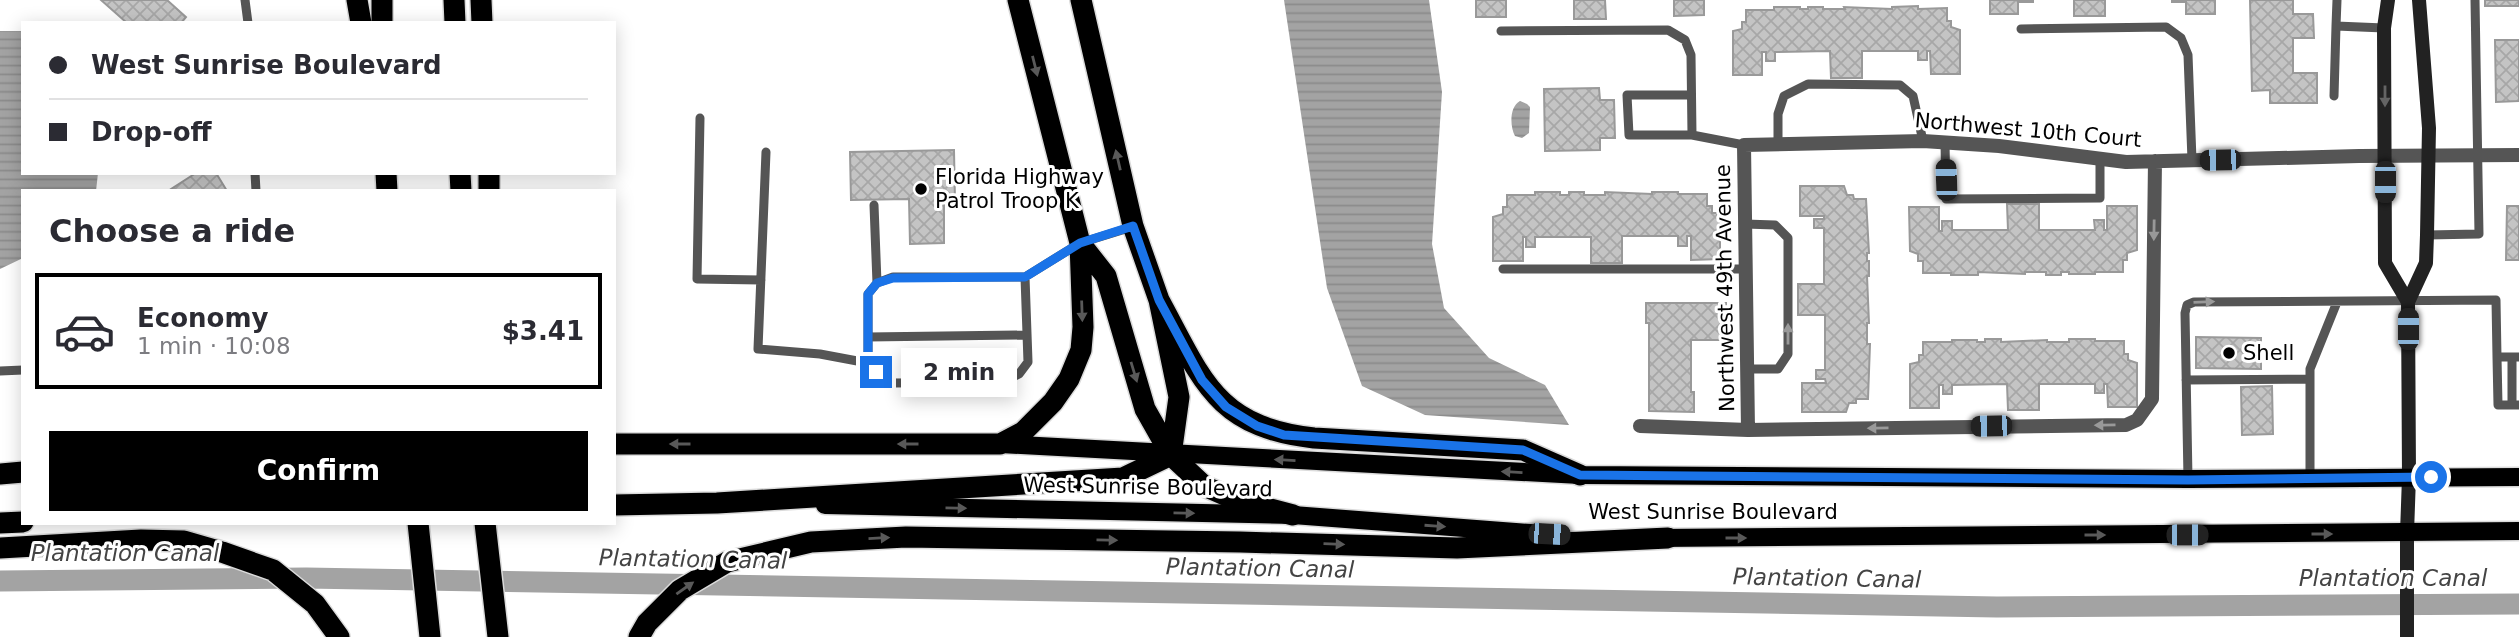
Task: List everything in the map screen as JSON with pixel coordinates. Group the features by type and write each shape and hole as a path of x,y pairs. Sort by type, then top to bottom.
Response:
{"highway":[{"path":"357,0 361,21"},
{"path":"382,0 382,21"},
{"path":"454,0 455,21"},
{"path":"481,0 482,21"},
{"path":"1000,444 1023,432 1053,402 1069,379 1081,350 1083,327 1080,243 1018,0"},
{"path":"1081,0 1133,226 1159,300 1179,397 1171,454"},
{"path":"1080,243 1105,276 1145,410 1171,454 1204,485 1236,500 1293,515"},
{"path":"1159,300 1202,380 1226,407 1257,426 1284,435 1314,438 1523,450 1580,475"},
{"name":"West Sunrise Boulevard","path":"616,444 1000,444"},
{"path":"717,503 1123,478 1171,454"},
{"path":"0,474 21,472"},
{"name":"West Sunrise Boulevard","path":"616,505 717,503"},
{"path":"0,523 21,522"},
{"path":"485,529 498,637"},
{"path":"418,530 429,627"},
{"path":"639,637 647,623 680,590 727,562 811,542 906,537 1226,541 1457,548 1668,538"},
{"path":"0,548 184,541 273,570 315,604 339,637"}],"main road":[{"name":"West Sunrise Boulevard","path":"1000,444 1580,475 2188,480 2519,477"},
{"name":"West Sunrise Boulevard","path":"717,503 1293,515 1530,534 1668,538 2519,531"}],"street":[{"path":"2388,0 2384,28 2385,263 2408,302"},
{"path":"2407,637 2408,302 2426,263 2427,235 2429,128 2419,0"},
{"name":"Northwest 10th Court","path":"1744,145 1778,142 1923,141 1999,146 2126,162 2519,155"},
{"name":"Northwest 49th Avenue","path":"1744,145 1748,430"},
{"name":"Northwest 49th Avenue","path":"1640,426 1748,430 2126,425 2137,420 2152,399 2155,161"}],"lane":[{"path":"244,0 248,21"},
{"path":"2334,96 2337,0"},
{"path":"2427,235 2479,234 2475,0"},
{"path":"2336,26 2384,28"},
{"path":"2021,29 2166,27 2181,37 2188,55 2192,160"},
{"path":"1501,31 1668,30 1685,40 1691,55 1692,135"},
{"path":"1778,142 1778,114 1784,96 1808,84 1900,85 1913,96 1923,141"},
{"path":"1691,95 1628,95 1629,135 1692,135 1744,145"},
{"path":"700,118 697,278 761,280"},
{"path":"1945,142 1946,199 2099,198 2100,159"},
{"path":"766,152 758,349 820,354 868,363 876,372 895,383 1002,382 1019,374 1028,362 1025,277"},
{"path":"874,205 877,283"},
{"path":"1745,224 1775,225 1788,238 1788,354 1777,369 1747,369"},
{"path":"868,363 868,294 877,283 893,278 1025,277 1080,243 1133,226"},
{"path":"1503,269 1745,269"},
{"path":"2188,480 2185,313 2187,305 2194,302 2496,300 2497,357 2498,405 2516,405 2516,357 2497,357"},
{"path":"2310,478 2310,369 2337,302"},
{"path":"868,337 1027,335"},
{"path":"0,371 21,370"},
{"path":"2186,380 2310,379"}],"shaded area":[{"path":"1284,0 1429,0 1442,92 1432,244 1444,308 1489,358 1545,385 1569,425 1425,415 1362,386 1327,288"},
{"path":"0,31 21,31 21,175 98,175 96,189 21,189 21,259 0,269"},
{"path":"1520,101 1530,107 1529,133 1522,138 1515,136 1511,123 1512,112"}],"building":[{"path":"101,0 167,0 186,17 183,21 125,21"},
{"path":"1476,0 1506,0 1506,17 1476,17"},
{"path":"1574,0 1605,0 1606,19 1574,19"},
{"path":"1674,0 1704,0 1704,15 1674,16"},
{"path":"1990,0 2033,2 2018,2 2018,14 1990,14"},
{"path":"2074,0 2105,0 2105,16 2074,16"},
{"path":"2172,0 2215,0 2215,14 2186,14 2186,2"},
{"path":"2250,0 2293,0 2293,14 2313,14 2314,38 2293,38 2293,73 2317,73 2317,103 2270,103 2270,90 2252,91"},
{"path":"2485,0 2519,0 2519,6 2485,6"},
{"path":"1918,6 1918,9 1947,8 1947,21 1951,21 1951,27 1960,30 1960,74 1931,74 1930,51 1927,51 1927,60 1918,60 1918,51 1862,51 1862,78 1831,78 1830,51 1775,52 1775,61 1766,61 1766,52 1762,52 1762,75 1733,75 1733,31 1742,29 1742,22 1746,22 1746,10 1774,10 1774,7 1892,9"},
{"path":"2495,40 2519,40 2519,101 2496,102"},
{"path":"1599,88 1600,100 1614,100 1615,138 1600,138 1600,150 1545,151 1544,89"},
{"path":"954,150 955,201 944,201 944,243 910,244 909,199 851,200 850,152"},
{"path":"193,175 217,175 226,189 171,189"},
{"path":"1800,186 1844,186 1847,195 1853,195 1854,199 1866,199 1869,253 1867,344 1870,344 1868,399 1856,399 1856,403 1849,403 1846,412 1802,412 1802,383 1826,383 1825,379 1816,379 1816,370 1825,370 1825,315 1798,315 1798,284 1824,284 1824,228 1814,228 1814,219 1824,219 1824,216 1800,216"},
{"path":"1535,192 1560,192 1560,195 1569,195 1569,192 1584,192 1584,195 1605,195 1605,192 1707,194 1707,206 1712,206 1712,213 1720,216 1720,259 1691,260 1691,236 1687,236 1687,246 1678,246 1678,236 1622,236 1622,263 1591,263 1591,237 1535,237 1535,247 1526,247 1526,237 1523,237 1523,261 1493,261 1493,217 1503,214 1503,207 1507,207 1507,195 1535,195"},
{"path":"2007,204 2039,204 2039,230 2095,230 2094,220 2104,220 2104,230 2107,230 2107,206 2137,206 2137,250 2127,253 2127,260 2123,260 2123,272 2061,272 2061,275 2046,275 2046,272 1978,272 1978,275 1923,273 1923,261 1918,261 1918,254 1910,251 1909,207 1939,207 1939,231 1942,231 1942,221 1952,221 1952,230 2008,230"},
{"path":"2507,206 2519,206 2519,260 2506,260"},
{"path":"1646,303 1726,303 1726,340 1691,340 1691,392 1694,392 1694,412 1649,411 1649,323 1646,323"},
{"name":"Shell","path":"2196,337 2261,338 2261,369 2196,368"},
{"path":"1985,339 2001,339 2001,342 2069,342 2069,339 2124,341 2124,354 2128,354 2128,360 2137,363 2137,407 2108,407 2107,384 2104,384 2104,393 2095,393 2095,384 2039,384 2039,410 2008,410 2007,384 1952,385 1952,394 1943,394 1943,385 1939,385 1939,408 1910,408 1910,364 1919,362 1919,355 1923,355 1923,342 1985,342"},
{"path":"2272,386 2273,434 2242,435 2241,387"}],"waterway":[{"name":"Plantation Canal","path":"0,581 306,578 1997,607 2519,604"}],"place":[{"name":"Florida Highway Patrol Troop K","path":"921,189"},
{"name":"Shell","path":"2229,353"}],"route":[{"path":"876,372 868,363 868,294 877,283 893,278 1025,277 1080,243 1133,226 1159,300 1202,380 1226,407 1257,426 1284,435 1523,450 1580,475 2188,480 2431,477"}]}
